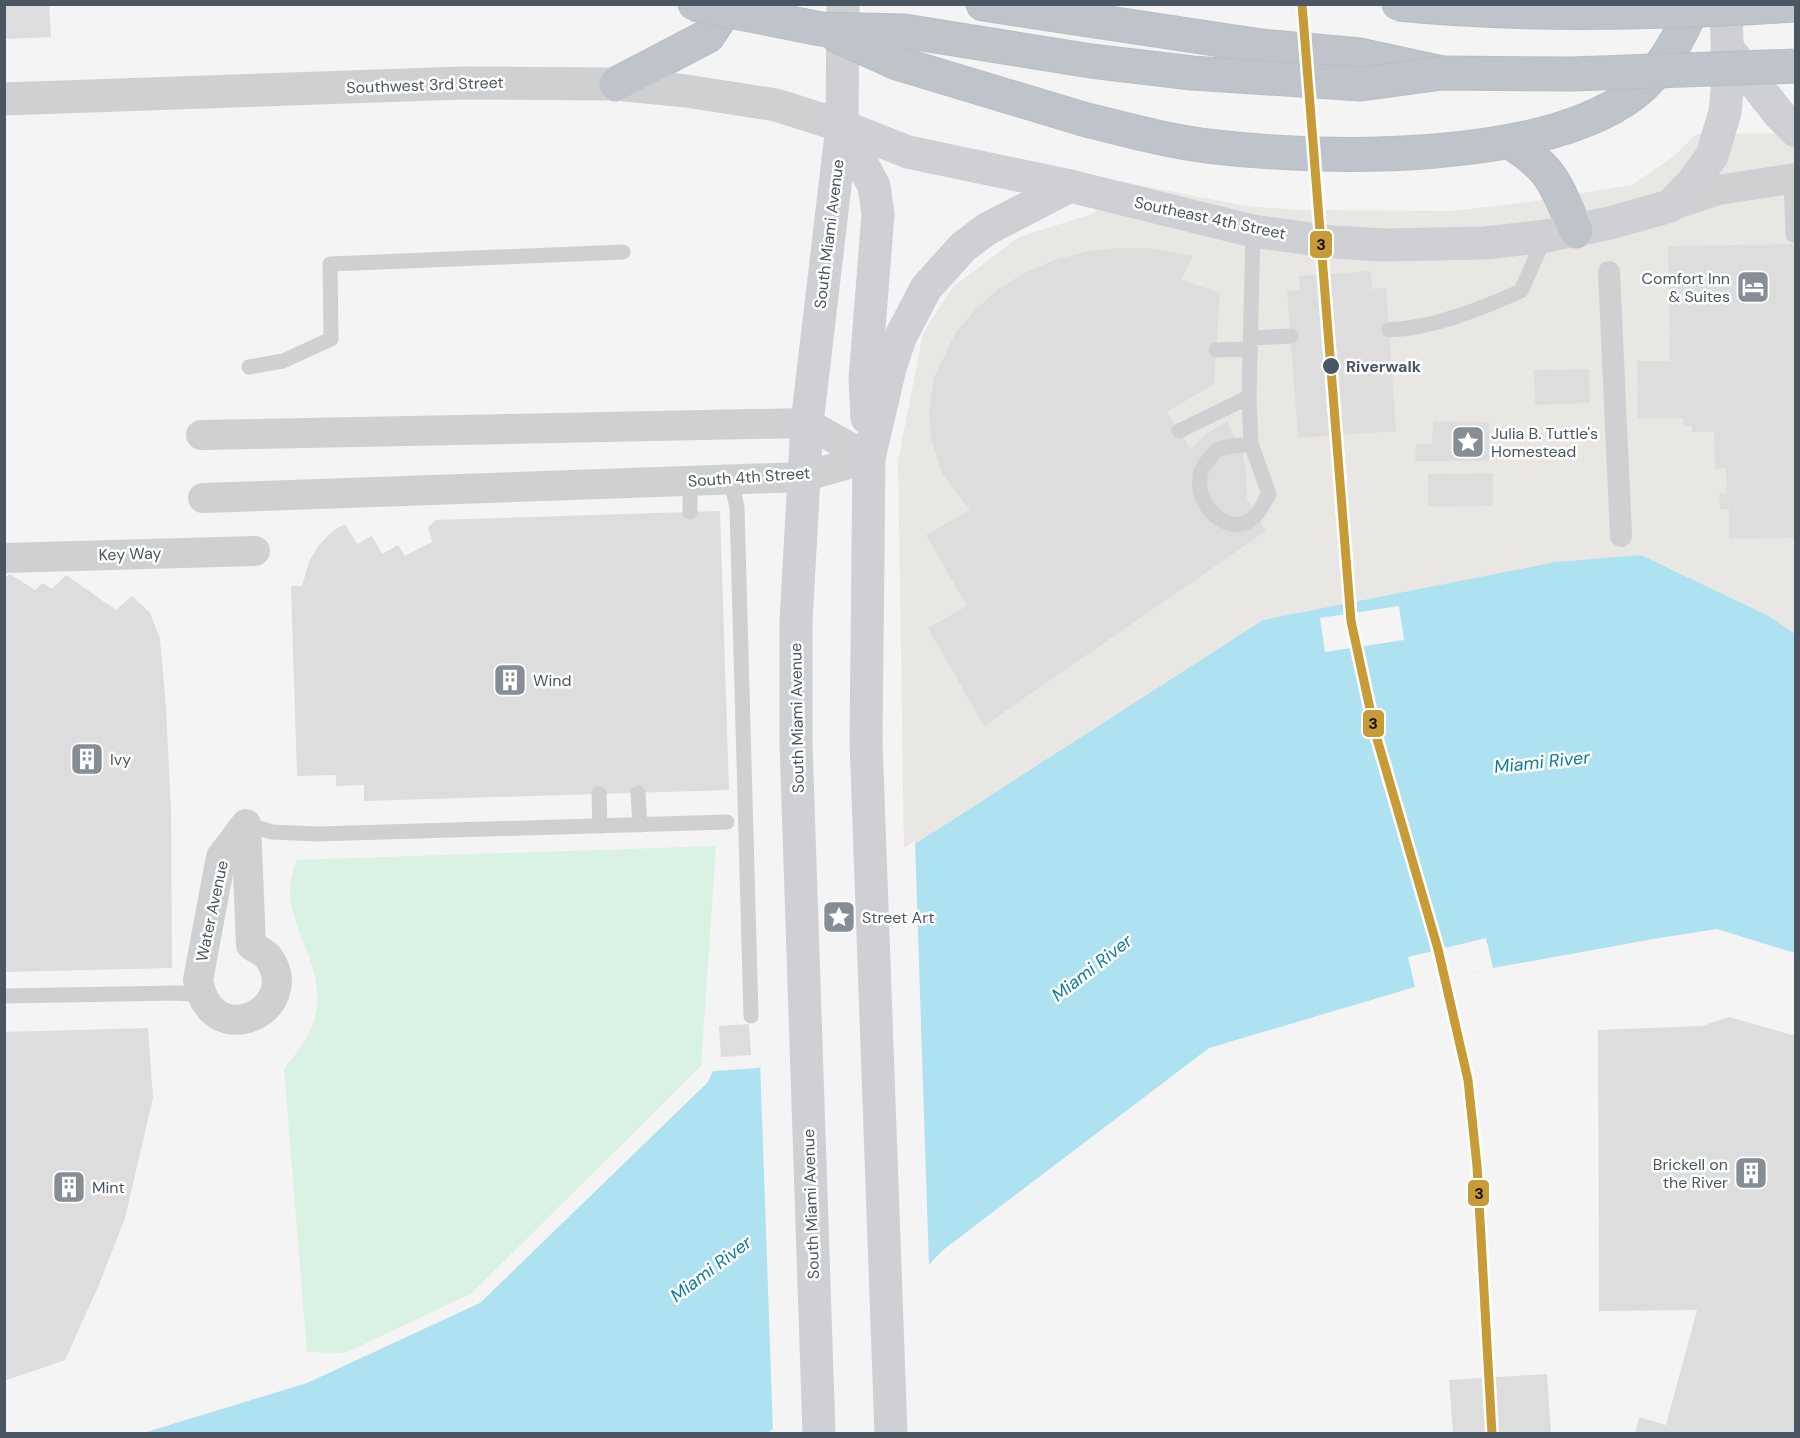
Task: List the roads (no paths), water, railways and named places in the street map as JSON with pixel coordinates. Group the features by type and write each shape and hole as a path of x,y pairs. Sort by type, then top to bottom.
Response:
{"highway":[{"path":"694,4 821,29 904,31 1091,61 1192,73 1361,84 1442,73 1572,74 1796,66"},
{"path":"616,84 708,36 721,16 724,4"},
{"path":"983,4 1261,46 1360,55 1442,73"},
{"path":"1398,4 1529,13 1656,12 1796,5"},
{"path":"821,29 897,63 1083,119 1147,135 1216,147 1366,154 1510,142 1558,131 1597,114 1634,94 1658,68 1679,39 1694,4"},
{"path":"1510,142 1536,159 1552,177 1561,233"}],"main road":[{"name":"South Miami Avenue","path":"819,1434 796,743 796,622 807,423 842,126 843,4"},
{"path":"1670,206 1692,183 1712,156 1720,134 1728,79 1726,4"},
{"path":"1728,48 1779,114 1796,131"},
{"name":"Southeast 4th Street","path":"842,126 908,152 1070,186 1253,231 1333,242 1384,245 1485,243 1561,233 1670,206"},
{"path":"842,126 874,186 878,214 865,379 869,458 866,741 891,1434"},
{"path":"869,458 890,368 900,338 926,288 963,247 987,229 1070,186"}],"street":[{"name":"Southwest 3rd Street","path":"4,99 462,83 616,84 686,91 776,105 842,126"},
{"name":"Southeast 4th Street","path":"1670,206 1719,190 1793,178"},
{"path":"1609,272 1621,536"},
{"path":"201,435 807,423 869,458"},
{"name":"South 4th Street","path":"203,498 803,477 869,458"},
{"name":"Key Way","path":"4,558 255,551"},
{"name":"Water Avenue","path":"246,824 251,945 269,957 278,979 271,1004 253,1018 233,1022 216,1015 200,995 198,980 221,857 246,824"}],"lane":[{"path":"1793,178 1793,235"},
{"path":"1251,444 1219,448 1204,464 1198,481 1203,500 1214,516 1228,523 1243,523 1256,516 1269,494 1251,444 1249,397 1253,231"},
{"path":"1389,330 1412,329 1490,304 1521,291 1561,233"},
{"path":"249,367 283,361 331,339 330,264 622,252"},
{"path":"1216,350 1291,336"},
{"path":"1179,431 1249,397"},
{"path":"731,480 737,507 752,1016"},
{"path":"690,481 690,512"},
{"path":"638,793 640,825"},
{"path":"599,794 600,826"},
{"path":"246,824 272,832 317,834 726,822"},
{"path":"4,996 177,993 200,995"}],"water":[{"name":"Miami River","path":"1641,555 1769,616 1795,634 1795,953 1717,929 1659,938 1493,968 1415,987 1209,1048 943,1250 855,1341 807,1398 768,1433 140,1434 307,1383 480,1303 708,1082 713,1071 759,1068 839,957 904,851 1263,620 1555,562"}],"place":[{"name":"Comfort Inn & Suites","path":"1753,287"},
{"name":"Riverwalk","path":"1331,366"},
{"name":"Julia B. Tuttle's Homestead","path":"1468,442"},
{"name":"Wind","path":"510,680"},
{"name":"Ivy","path":"87,759"},
{"name":"Street Art","path":"839,917"},
{"name":"Brickell on the River","path":"1751,1173"},
{"name":"Mint","path":"69,1187"}]}
